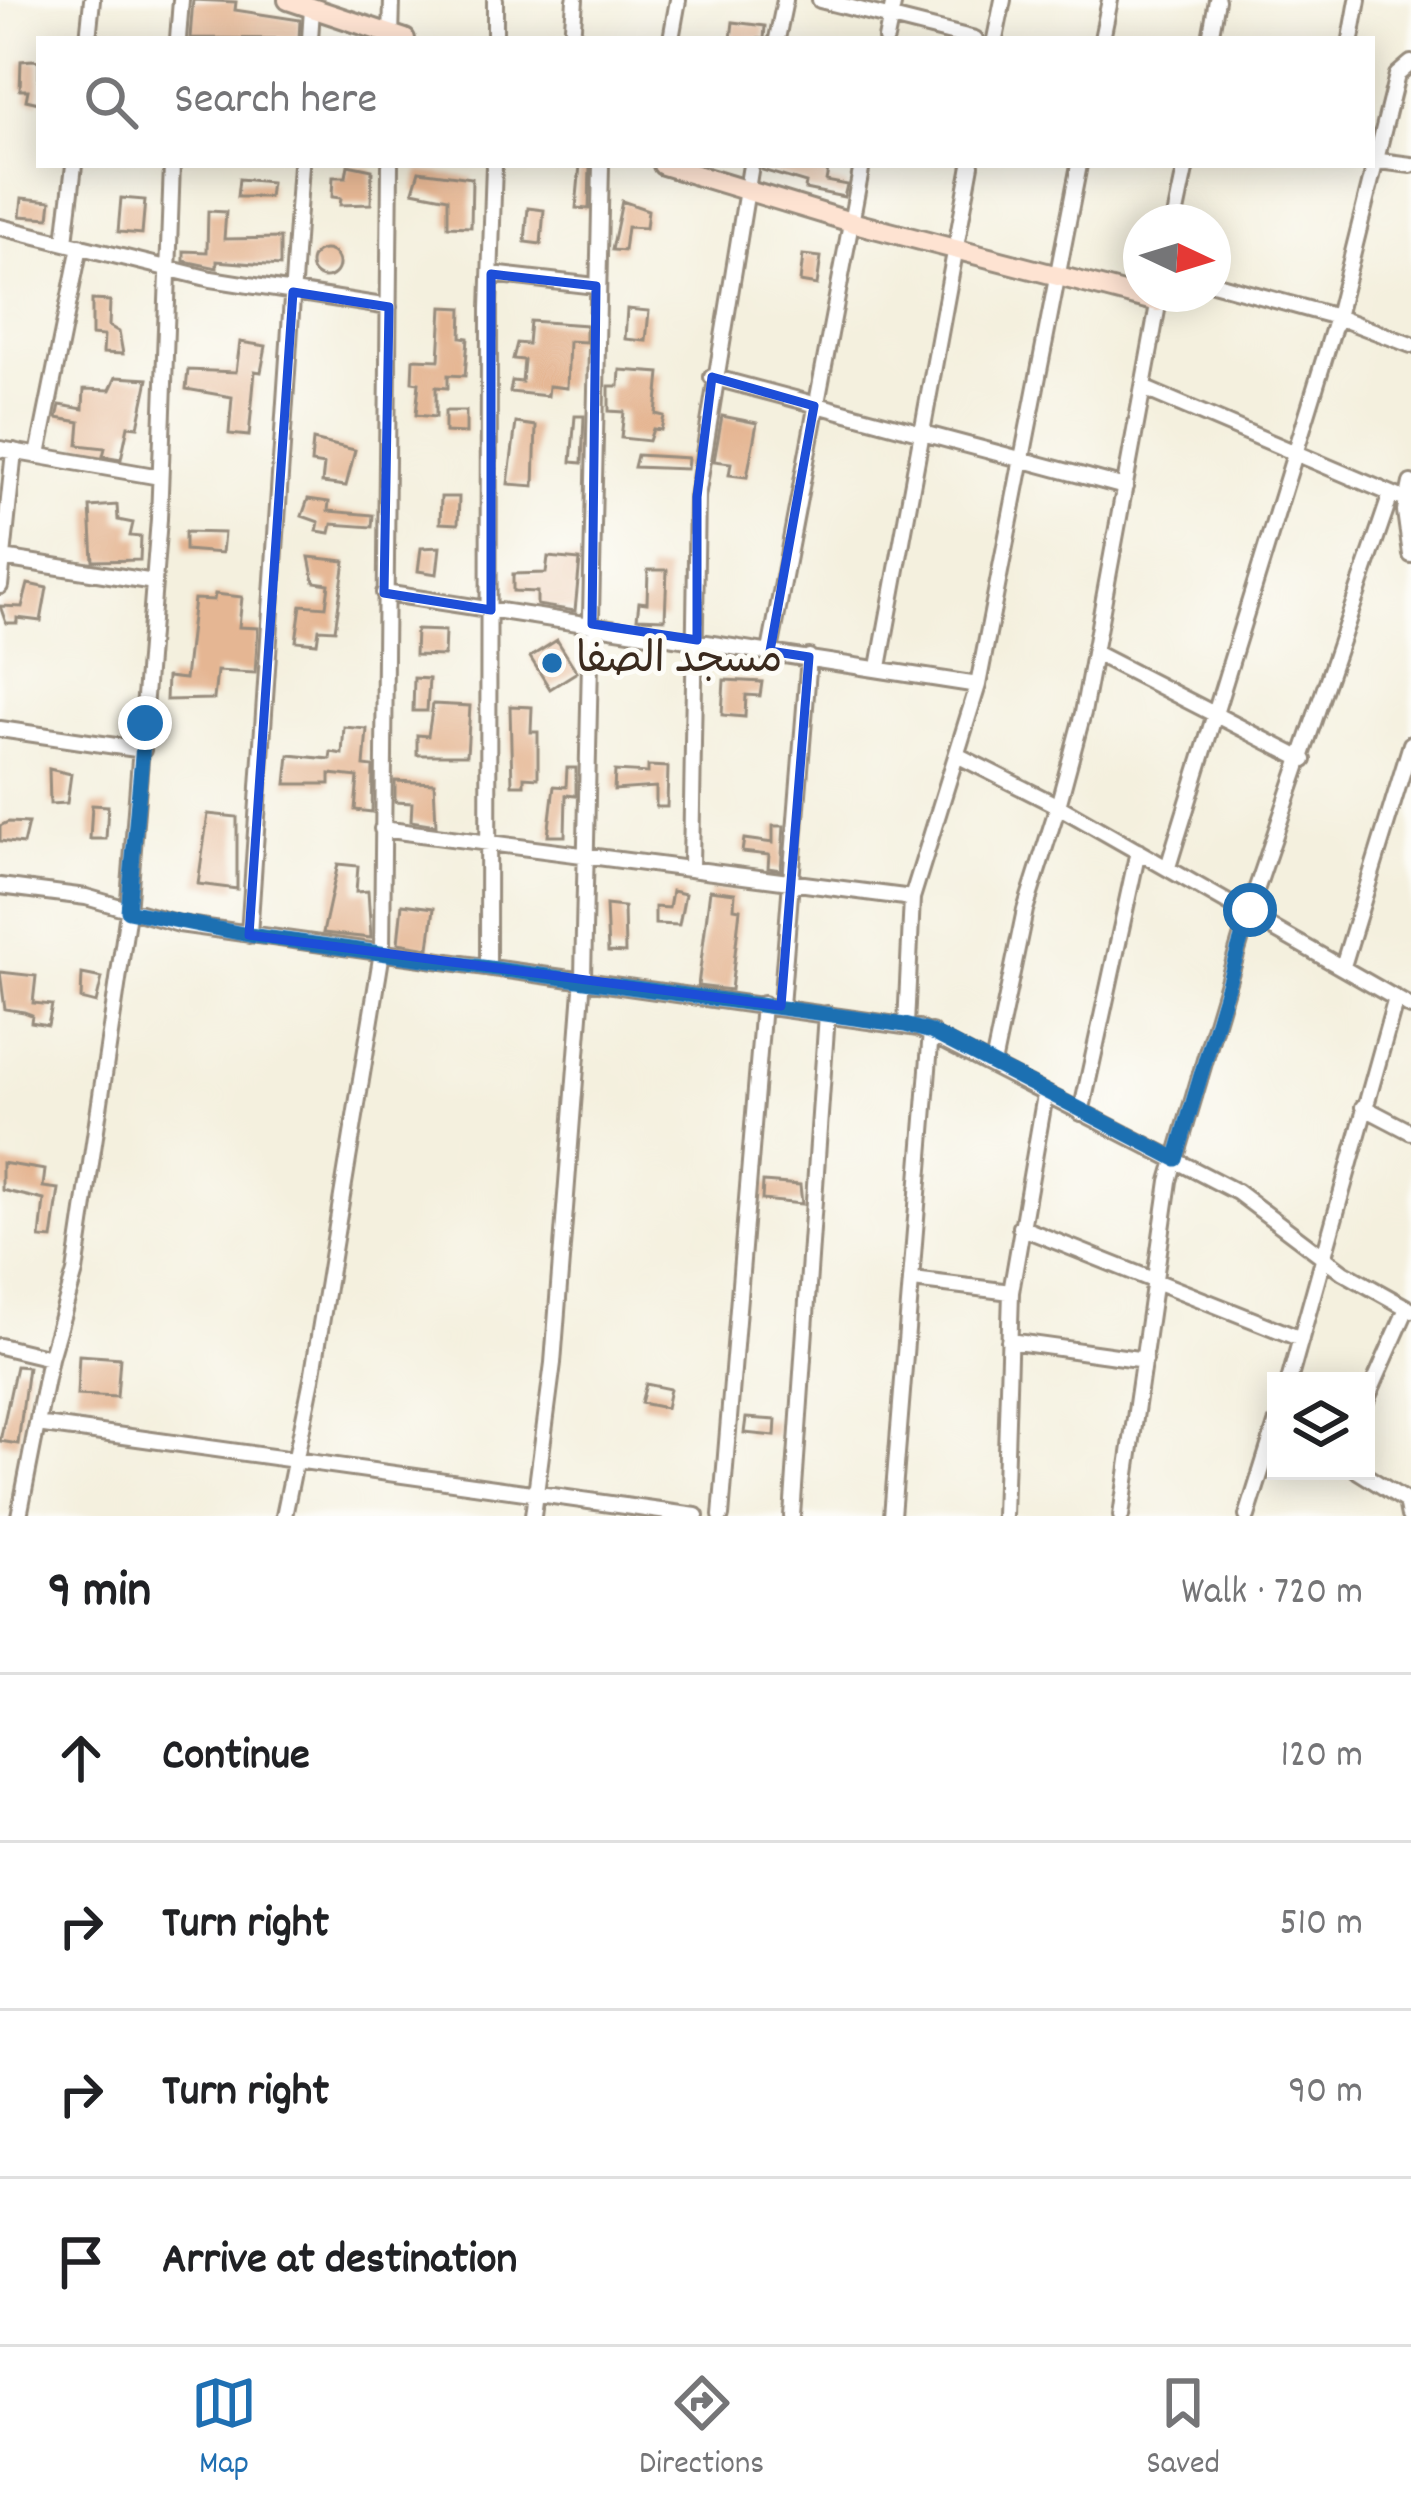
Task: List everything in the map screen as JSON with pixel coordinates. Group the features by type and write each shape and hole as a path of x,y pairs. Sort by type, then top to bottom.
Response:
{"street":[{"path":"88,36 92,0"},
{"path":"178,36 181,0"},
{"path":"288,0 392,36"},
{"path":"392,0 395,36"},
{"path":"495,0 495,36"},
{"path":"572,36 575,0"},
{"path":"671,36 678,0"},
{"path":"778,36 785,0"},
{"path":"820,0 962,36"},
{"path":"887,36 894,0"},
{"path":"996,36 1003,0"},
{"path":"1103,36 1110,0"},
{"path":"1211,36 1217,0"},
{"path":"1352,36 1358,0"},
{"path":"310,36 312,9"},
{"path":"1375,154 1397,75 1411,63"},
{"path":"1375,161 1411,165"},
{"path":"38,455 72,244 74,168"},
{"path":"19,1516 50,1358 74,1272 128,911 154,582 172,168"},
{"path":"249,935 302,168"},
{"path":"284,1516 382,952 390,168"},
{"path":"488,965 494,168"},
{"path":"533,1516 553,1363 583,977 602,168"},
{"path":"672,168 954,250 1123,290"},
{"path":"691,867 697,497 712,377 750,168"},
{"path":"770,651 861,168"},
{"path":"879,667 970,168"},
{"path":"905,1025 912,898 978,685 1078,168"},
{"path":"1178,204 1185,168"},
{"path":"1168,867 1337,317 1371,168"},
{"path":"0,227 169,268 389,307"},
{"path":"490,274 596,286"},
{"path":"1231,288 1337,317 1411,345"},
{"path":"993,1064 1025,910 1072,766 1157,312"},
{"path":"712,377 1125,488"},
{"path":"1144,388 1398,497"},
{"path":"0,586 7,450 160,477"},
{"path":"1121,1516 1176,1159 1250,910 1398,497 1411,482"},
{"path":"1398,497 1411,555"},
{"path":"3,558 154,582"},
{"path":"384,593 978,685"},
{"path":"1095,653 1304,760"},
{"path":"781,1006 809,656"},
{"path":"0,729 142,750"},
{"path":"1343,966 1410,749"},
{"path":"957,755 1250,910 1411,1007"},
{"path":"1392,808 1411,817"},
{"path":"382,829 912,898"},
{"path":"1082,1113 1138,851"},
{"path":"0,886 86,897 128,911 249,935 583,977 931,1032 1259,1206 1321,1256 1409,1309 1375,1382"},
{"path":"1292,1372 1396,998"},
{"path":"721,1516 763,1004"},
{"path":"792,1516 827,1014"},
{"path":"892,1516 931,1032"},
{"path":"1004,1516 1011,1292 1045,1095"},
{"path":"1363,1107 1411,1132"},
{"path":"1020,1227 1301,1339"},
{"path":"913,1280 1011,1292"},
{"path":"1009,1342 1145,1360"},
{"path":"0,1346 50,1358"},
{"path":"37,1424 696,1516"},
{"path":"1247,1516 1267,1455"},
{"path":"1372,1480 1406,1502 1408,1516"}],"highlighted area":[{"path":"491,274 596,286 592,624 697,640 697,497 712,377 814,406 770,651 809,657 781,1006 249,935 293,292 389,307 384,593 491,610"}],"building":[{"path":"193,0 236,2 235,10 300,20 299,36 190,36"},
{"path":"733,22 765,26 764,36 731,36"},
{"path":"36,60 36,102 26,100 28,90 20,90 21,61"},
{"path":"348,168 372,170 371,204 340,205 341,198 332,197 333,177 346,177"},
{"path":"580,168 590,168 589,209 576,208"},
{"path":"828,168 826,181 847,185 844,197 805,189 806,183 762,170"},
{"path":"419,171 472,178 471,227 448,226 448,198 413,191"},
{"path":"239,179 271,182 269,197 237,197"},
{"path":"22,198 51,201 49,218 20,216"},
{"path":"121,198 145,200 142,234 118,232"},
{"path":"622,201 648,210 646,228 627,227 624,251 612,250"},
{"path":"528,208 544,210 541,244 525,242"},
{"path":"208,211 226,212 224,239 280,238 280,266 217,261 217,268 184,261 184,251 207,252"},
{"path":"325,250 335,254 339,264 335,274 325,278 315,274 311,264 315,254"},
{"path":"803,255 821,257 817,285 800,282"},
{"path":"92,300 110,301 109,326 119,332 123,354 103,353 104,336 92,335"},
{"path":"442,307 462,308 461,337 468,338 465,376 448,375 448,388 436,387 436,417 416,415 419,383 412,382 413,359 439,360"},
{"path":"627,309 649,311 646,341 625,339"},
{"path":"530,321 586,325 586,342 569,341 567,388 549,386 548,396 510,392 512,381 522,382 524,360 513,359 517,343 528,344"},
{"path":"240,342 266,346 261,372 255,371 249,436 229,434 232,397 186,389 188,370 236,372"},
{"path":"620,370 660,373 656,414 664,416 661,430 653,429 649,441 621,438 624,412 609,411 609,386 619,386"},
{"path":"116,377 148,379 138,427 128,426 121,459 103,456 105,448 78,445 80,422 57,418 60,405 83,409 84,389 110,390"},
{"path":"445,411 466,411 466,433 445,432"},
{"path":"575,416 584,416 582,463 571,462"},
{"path":"722,416 757,423 747,477 729,475 731,463 714,461"},
{"path":"516,423 536,426 534,486 508,484"},
{"path":"313,440 355,450 346,486 322,483 324,465 311,463"},
{"path":"637,455 688,458 687,469 634,467"},
{"path":"441,497 459,497 458,524 440,523"},
{"path":"308,499 329,502 328,511 373,515 372,527 332,524 330,533 317,531 319,522 302,516"},
{"path":"117,505 118,520 133,523 130,536 141,537 140,560 93,561 90,507"},
{"path":"185,532 224,533 222,553 185,550"},
{"path":"440,547 437,574 418,571 421,548"},
{"path":"309,557 345,561 335,630 319,629 317,643 296,641 301,605 326,607 329,584 314,582"},
{"path":"548,557 580,560 575,611 537,605 537,592 513,591 513,574 546,573"},
{"path":"648,570 667,570 665,619 637,618 639,602 647,603"},
{"path":"28,584 47,588 41,621 17,618 17,623 6,623 0,606 22,607"},
{"path":"215,594 242,597 239,627 258,628 255,673 217,671 214,699 166,700 167,677 185,679 194,599 214,600"},
{"path":"416,630 445,631 444,656 415,655"},
{"path":"557,640 577,672 550,689 530,657"},
{"path":"414,678 429,679 427,711 413,711"},
{"path":"724,680 762,682 760,696 746,695 745,717 722,715"},
{"path":"433,704 470,706 467,755 417,755 417,735 428,736"},
{"path":"510,706 532,707 531,732 538,732 538,778 524,777 524,785 512,785"},
{"path":"344,727 367,729 364,766 373,767 372,812 355,810 358,777 330,774 330,784 286,784 289,755 330,759 331,752 342,754"},
{"path":"648,766 668,767 667,807 656,807 656,787 614,790 615,771 648,773"},
{"path":"567,768 576,768 576,796 566,795 565,836 548,836 554,786 566,787"},
{"path":"49,769 71,774 67,803 50,804"},
{"path":"395,781 434,783 436,825 411,821 412,803 395,802"},
{"path":"92,805 108,806 106,839 90,839"},
{"path":"208,814 237,817 237,889 198,884"},
{"path":"28,823 23,844 0,841 0,826"},
{"path":"773,826 784,826 781,870 768,868 769,855 742,852 744,839 773,843"},
{"path":"338,864 358,866 356,892 368,891 371,938 323,933"},
{"path":"710,890 735,893 734,908 740,909 731,990 698,986"},
{"path":"672,891 685,894 679,925 655,924 655,907 669,908"},
{"path":"402,904 434,908 429,948 398,943"},
{"path":"606,905 624,907 625,953 608,952"},
{"path":"0,972 36,976 33,1003 52,1005 48,1025 31,1022 32,1015 24,1012 5,1009"},
{"path":"82,974 102,978 96,1003 81,999"},
{"path":"2,1163 45,1170 43,1187 59,1189 52,1239 40,1238 44,1200 2,1190"},
{"path":"763,1182 800,1185 802,1204 762,1200"},
{"path":"79,1355 120,1358 117,1397 77,1395"},
{"path":"16,1366 28,1367 18,1444 0,1441"},
{"path":"646,1384 670,1389 666,1408 641,1403"},
{"path":"746,1418 776,1420 775,1436 744,1433"}],"place":[{"name":"مسجد الصفا","path":"552,663"}],"route":[{"path":"145,723 128,911 249,935 583,977 905,1025 931,1032 1176,1159 1250,910"}]}
